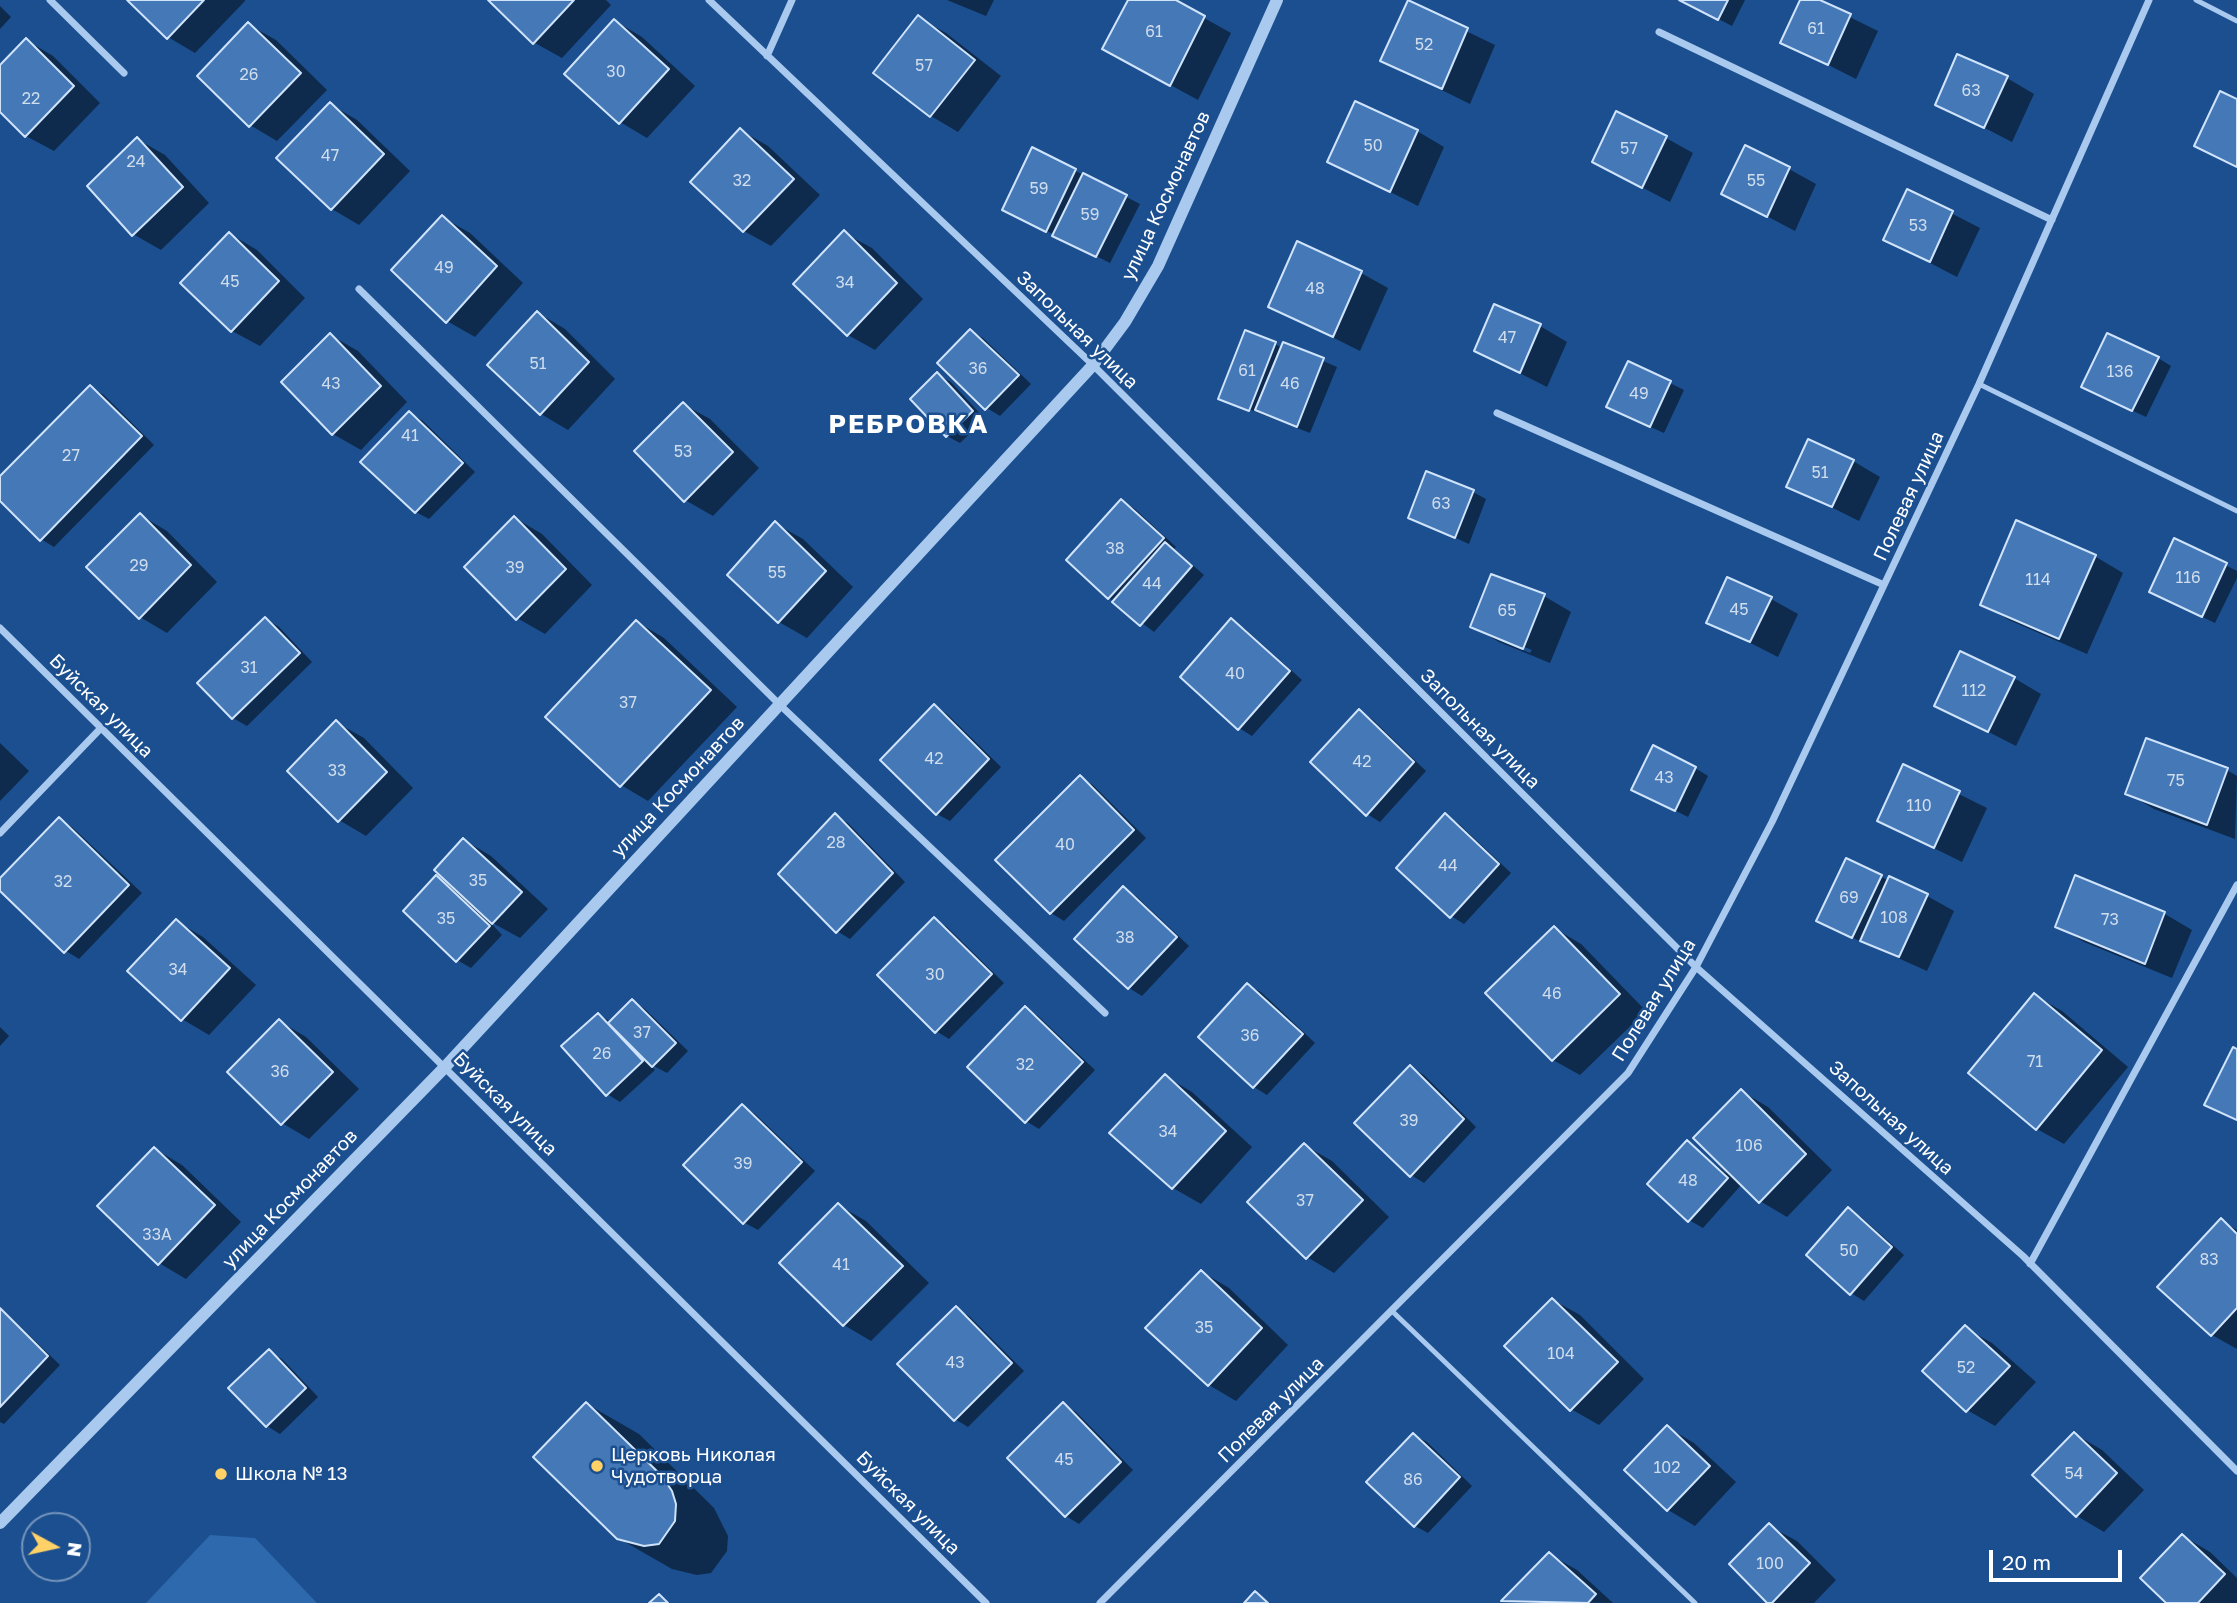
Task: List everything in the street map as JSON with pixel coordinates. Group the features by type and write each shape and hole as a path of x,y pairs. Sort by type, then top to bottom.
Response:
{"street":[{"path":"50,0 124,73"},
{"name":"Запольная улица","path":"709,0 1093,365 1696,967 2030,1264 2237,1471"},
{"path":"767,56 792,0"},
{"name":"улица Космонавтов","path":"0,1522 445,1067 1093,365 1125,322 1158,266 1277,0"},
{"name":"Полевая улица","path":"1100,1603 1628,1073 1696,967 1772,822 1979,384 2149,0"},
{"path":"1659,32 2052,220"},
{"path":"359,289 780,705 1105,1013"},
{"path":"1497,413 1884,585"},
{"name":"Буйская улица","path":"0,628 986,1603"},
{"path":"0,833 101,728"},
{"path":"2030,1264 2237,885"}],"lane":[{"path":"2196,0 2237,22"},
{"path":"1979,384 2237,511"},
{"path":"1392,1311 1695,1603"}],"shaded area":[{"path":"210,1535 255,1538 317,1603 146,1603"}],"building":[{"path":"127,0 204,0 167,39"},
{"path":"488,0 574,0 533,44"},
{"path":"1128,0 1176,0 1205,16 1170,86 1102,49"},
{"path":"1408,0 1468,28 1442,89 1380,61"},
{"path":"1679,0 1728,0 1718,20"},
{"path":"1800,0 1820,0 1851,14 1828,65 1780,43"},
{"path":"918,15 975,60 930,117 873,73"},
{"path":"614,19 669,69 619,124 564,74"},
{"path":"248,22 301,73 249,127 197,76"},
{"path":"26,38 74,86 25,137 0,112 0,65"},
{"path":"1957,54 2008,76 1984,128 1935,105"},
{"path":"2220,91 2237,99 2237,167 2194,146"},
{"path":"1355,101 1418,130 1390,192 1327,162"},
{"path":"330,102 384,154 331,210 276,158"},
{"path":"1616,111 1667,136 1642,188 1592,162"},
{"path":"740,128 794,179 743,232 690,182"},
{"path":"137,137 183,187 132,236 87,186"},
{"path":"1745,145 1790,167 1767,217 1721,194"},
{"path":"1032,147 1076,169 1046,232 1002,210"},
{"path":"1083,173 1127,195 1096,257 1052,236"},
{"path":"1907,189 1953,211 1930,262 1883,240"},
{"path":"442,215 497,266 446,323 391,270"},
{"path":"844,230 897,283 847,336 793,284"},
{"path":"229,232 279,281 231,332 180,283"},
{"path":"1297,241 1362,271 1333,337 1268,307"},
{"path":"1494,304 1541,324 1520,373 1474,351"},
{"path":"537,311 589,362 540,415 487,365"},
{"path":"970,329 1019,375 985,410 937,363"},
{"path":"1245,330 1276,342 1249,411 1218,399"},
{"path":"330,333 381,386 332,435 281,382"},
{"path":"2107,333 2159,357 2132,411 2081,387"},
{"path":"1283,342 1324,358 1297,427 1255,410"},
{"path":"1628,361 1671,381 1650,427 1606,407"},
{"path":"937,372 973,411 946,437 910,399"},
{"path":"90,385 142,436 40,541 0,501 0,476"},
{"path":"683,402 733,452 684,502 634,451"},
{"path":"409,411 463,463 415,513 360,462"},
{"path":"1808,439 1854,460 1832,507 1786,487"},
{"path":"1426,471 1474,490 1455,538 1408,518"},
{"path":"1121,499 1164,538 1108,599 1066,560"},
{"path":"140,513 191,565 139,619 86,567"},
{"path":"514,516 566,569 516,620 464,567"},
{"path":"2016,520 2096,555 2059,639 1980,605"},
{"path":"775,521 826,571 778,623 727,575"},
{"path":"2174,538 2227,563 2202,617 2149,592"},
{"path":"1165,542 1192,566 1140,626 1112,602"},
{"path":"1491,574 1545,594 1523,649 1470,627"},
{"path":"1727,577 1772,597 1750,642 1706,623"},
{"path":"265,617 300,653 232,719 197,683"},
{"path":"1231,618 1290,671 1238,730 1180,677"},
{"path":"636,620 711,690 620,787 545,717"},
{"path":"1960,651 2015,677 1988,732 1934,706"},
{"path":"934,704 989,759 936,815 880,760"},
{"path":"1359,709 1414,762 1366,816 1310,762"},
{"path":"336,720 387,772 338,822 287,771"},
{"path":"2146,738 2228,768 2207,825 2125,794"},
{"path":"1653,745 1696,767 1675,811 1631,790"},
{"path":"1903,764 1960,791 1934,848 1877,821"},
{"path":"1080,775 1134,830 1050,914 995,860"},
{"path":"835,813 893,873 836,933 778,874"},
{"path":"1445,813 1499,864 1450,918 1396,868"},
{"path":"59,817 129,885 64,953 0,891 0,878"},
{"path":"463,838 522,892 492,924 434,870"},
{"path":"1846,858 1882,875 1852,938 1816,921"},
{"path":"436,875 490,926 456,962 403,911"},
{"path":"2075,875 2165,912 2145,964 2055,927"},
{"path":"1889,876 1928,894 1899,957 1860,941"},
{"path":"1123,886 1177,937 1128,989 1074,939"},
{"path":"934,917 992,974 935,1033 877,975"},
{"path":"176,919 230,968 181,1021 127,971"},
{"path":"1554,926 1620,994 1552,1061 1485,993"},
{"path":"1247,983 1303,1034 1253,1088 1198,1037"},
{"path":"2034,993 2102,1050 2036,1130 1968,1073"},
{"path":"632,999 676,1043 652,1067 608,1023"},
{"path":"1025,1006 1083,1062 1025,1123 967,1067"},
{"path":"598,1013 643,1061 606,1096 561,1046"},
{"path":"279,1019 333,1072 281,1125 227,1072"},
{"path":"2233,1047 2237,1049 2237,1120 2204,1105"},
{"path":"1410,1065 1464,1119 1410,1177 1354,1123"},
{"path":"1165,1074 1226,1131 1172,1189 1109,1133"},
{"path":"1741,1089 1806,1154 1759,1203 1693,1138"},
{"path":"742,1104 802,1162 743,1224 683,1165"},
{"path":"1687,1140 1728,1178 1688,1222 1647,1184"},
{"path":"1304,1143 1363,1200 1306,1259 1247,1202"},
{"path":"154,1147 215,1205 158,1265 97,1206"},
{"path":"838,1203 903,1266 843,1326 779,1263"},
{"path":"1848,1207 1892,1247 1850,1295 1806,1255"},
{"path":"2221,1218 2237,1234 2237,1308 2211,1336 2157,1287"},
{"path":"1201,1270 1262,1328 1208,1386 1145,1328"},
{"path":"1552,1298 1618,1362 1570,1411 1504,1346"},
{"path":"956,1306 1012,1363 954,1421 897,1364"},
{"path":"0,1308 48,1356 0,1407"},
{"path":"1965,1325 2010,1366 1966,1412 1922,1371"},
{"path":"269,1349 306,1388 266,1427 228,1388"},
{"name":"Церковь Николая Чудотворца","path":"586,1402 662,1476 672,1491 676,1504 675,1521 659,1544 644,1546 617,1539 533,1457"},
{"path":"1063,1402 1121,1462 1065,1517 1007,1458"},
{"path":"1667,1425 1710,1466 1667,1511 1624,1470"},
{"path":"2074,1432 2117,1473 2076,1517 2032,1475"},
{"path":"1413,1433 1460,1477 1414,1527 1366,1482"},
{"path":"1769,1523 1810,1563 1772,1603 1767,1603 1729,1564"},
{"path":"2182,1534 2225,1574 2198,1603 2166,1603 2140,1578"},
{"path":"1549,1552 1596,1594 1588,1603 1501,1601"},
{"path":"1255,1591 1268,1603 1244,1603"},
{"path":"659,1594 668,1603 649,1603"}],"place":[{"name":"Церковь Николая Чудотворца","path":"597,1466"},
{"name":"Школа № 13","path":"221,1474"}],"district":[{"name":"РЕБРОВКА","path":"909,425"}]}
